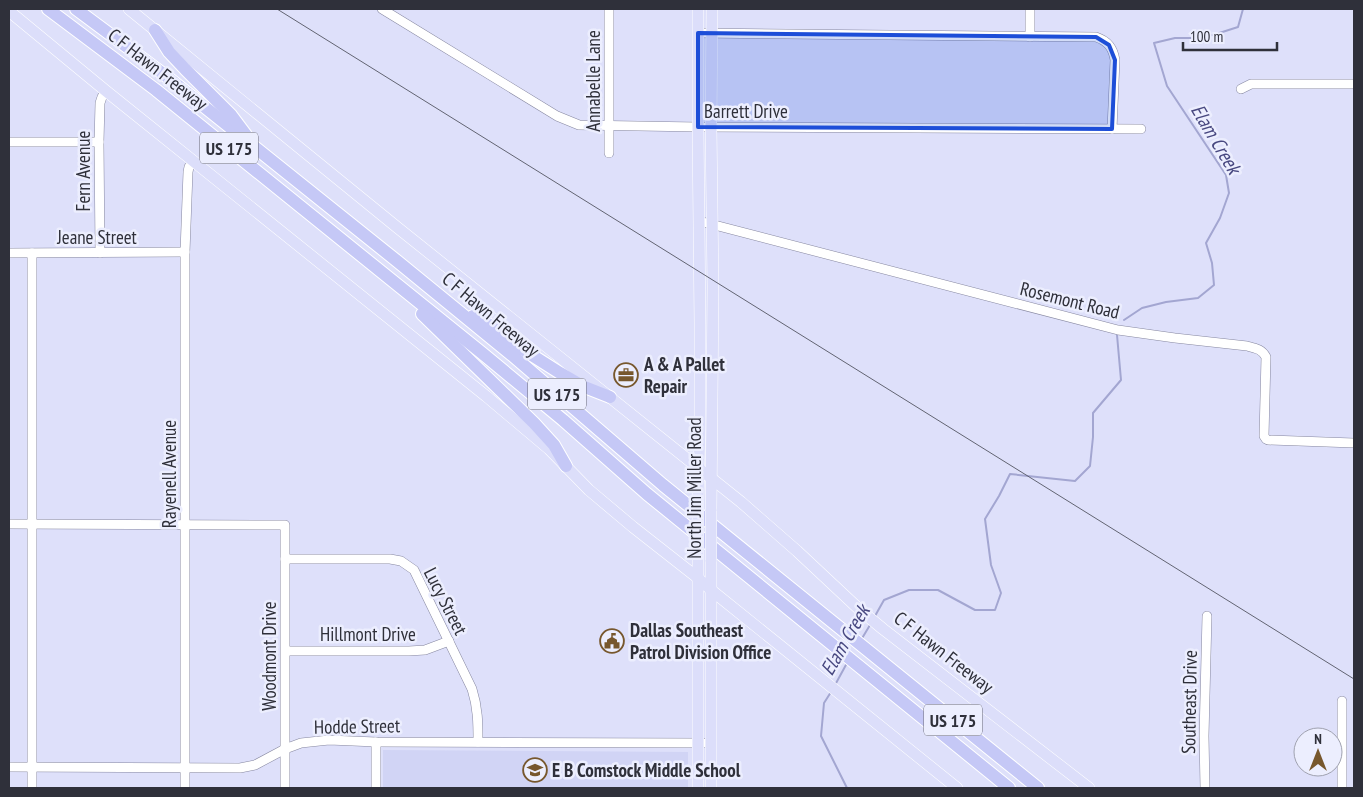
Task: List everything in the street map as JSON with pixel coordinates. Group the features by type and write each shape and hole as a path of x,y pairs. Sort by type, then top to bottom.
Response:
{"highway":[{"name":"C F Hawn Freeway","path":"48,9 156,90 406,292 555,414 647,494 1009,788"},
{"name":"C F Hawn Freeway","path":"76,9 166,76 450,304 663,485 1038,788"},
{"path":"155,30 169,52 232,115 257,150"},
{"path":"406,292 418,310 541,430 554,445 566,466"},
{"path":"450,304 488,324 519,347 582,386 610,397"},
{"path":"954,744 976,771 995,788"}],"main road":[{"name":"C F Hawn Freeway","path":"129,9 398,228 712,478 762,520 883,629 1089,788"},
{"name":"North Jim Miller Road","path":"698,9 700,426 697,634 698,788"},
{"name":"North Jim Miller Road","path":"710,788 713,274 711,224 712,9"},
{"path":"9,11 486,396 549,450 589,490 633,527 956,788"},
{"path":"674,449 685,449 694,444 698,437 700,426"},
{"path":"697,634 711,633"},
{"path":"697,684 710,685"}],"street":[{"name":"Barrett Drive","path":"382,9 557,116 579,125 1141,129"},
{"name":"Annabelle Lane","path":"609,9 609,154"},
{"path":"1030,9 1030,37"},
{"path":"698,33 1096,37 1103,39 1109,45 1115,60 1112,129"},
{"path":"1241,89 1251,84 1354,84"},
{"name":"Fern Avenue","path":"100,253 100,103 106,91"},
{"path":"9,142 99,142"},
{"name":"Rayenell Avenue","path":"185,788 185,252 188,172 189,167 194,161"},
{"name":"Rosemont Road","path":"699,221 1118,330 1258,348 1264,352 1266,357 1264,436 1266,439 1354,443"},
{"name":"Jeane Street","path":"9,253 185,252"},
{"path":"32,253 32,788"},
{"path":"9,524 185,525"},
{"name":"Woodmont Drive","path":"185,525 285,525 285,788"},
{"name":"Lucy Street","path":"285,559 390,559 400,561 414,570 472,689 477,705 478,742"},
{"name":"Southeast Drive","path":"1205,788 1204,736 1207,616"},
{"name":"Hillmont Drive","path":"286,651 425,650 449,641"},
{"path":"1342,701 1342,788"},
{"name":"Hodde Street","path":"9,768 240,768 255,765 301,743 318,741 710,743"},
{"path":"376,742 376,788"}],"highlighted area":[{"path":"698,33 1096,37 1109,45 1115,60 1112,129 698,127"}],"shaded area":[{"name":"E B Comstock Middle School","path":"383,750 688,752 688,788 383,788"}],"waterway":[{"name":"Elam Creek","path":"1124,320 1142,308 1166,302 1198,298 1214,285 1212,263 1206,243 1220,218 1229,193 1226,175 1167,86 1154,43 1175,38 1213,35 1238,27 1243,9"},
{"name":"Elam Creek","path":"875,616 884,600 909,590 938,590 975,610 995,610 1001,593 991,565 985,519 1010,474 1075,481 1090,466 1093,413 1121,380 1117,335"},
{"name":"Elam Creek","path":"861,640 870,625"},
{"name":"Elam Creek","path":"835,685 847,663"},
{"name":"Elam Creek","path":"831,692 824,703 821,736 847,788"}],"tram line":[{"path":"277,9 1354,679"}],"place":[{"name":"A & A Pallet Repair","path":"626,375"},
{"name":"Dallas Southeast Patrol Division Office","path":"612,641"},
{"name":"E B Comstock Middle School","path":"535,770"}]}
